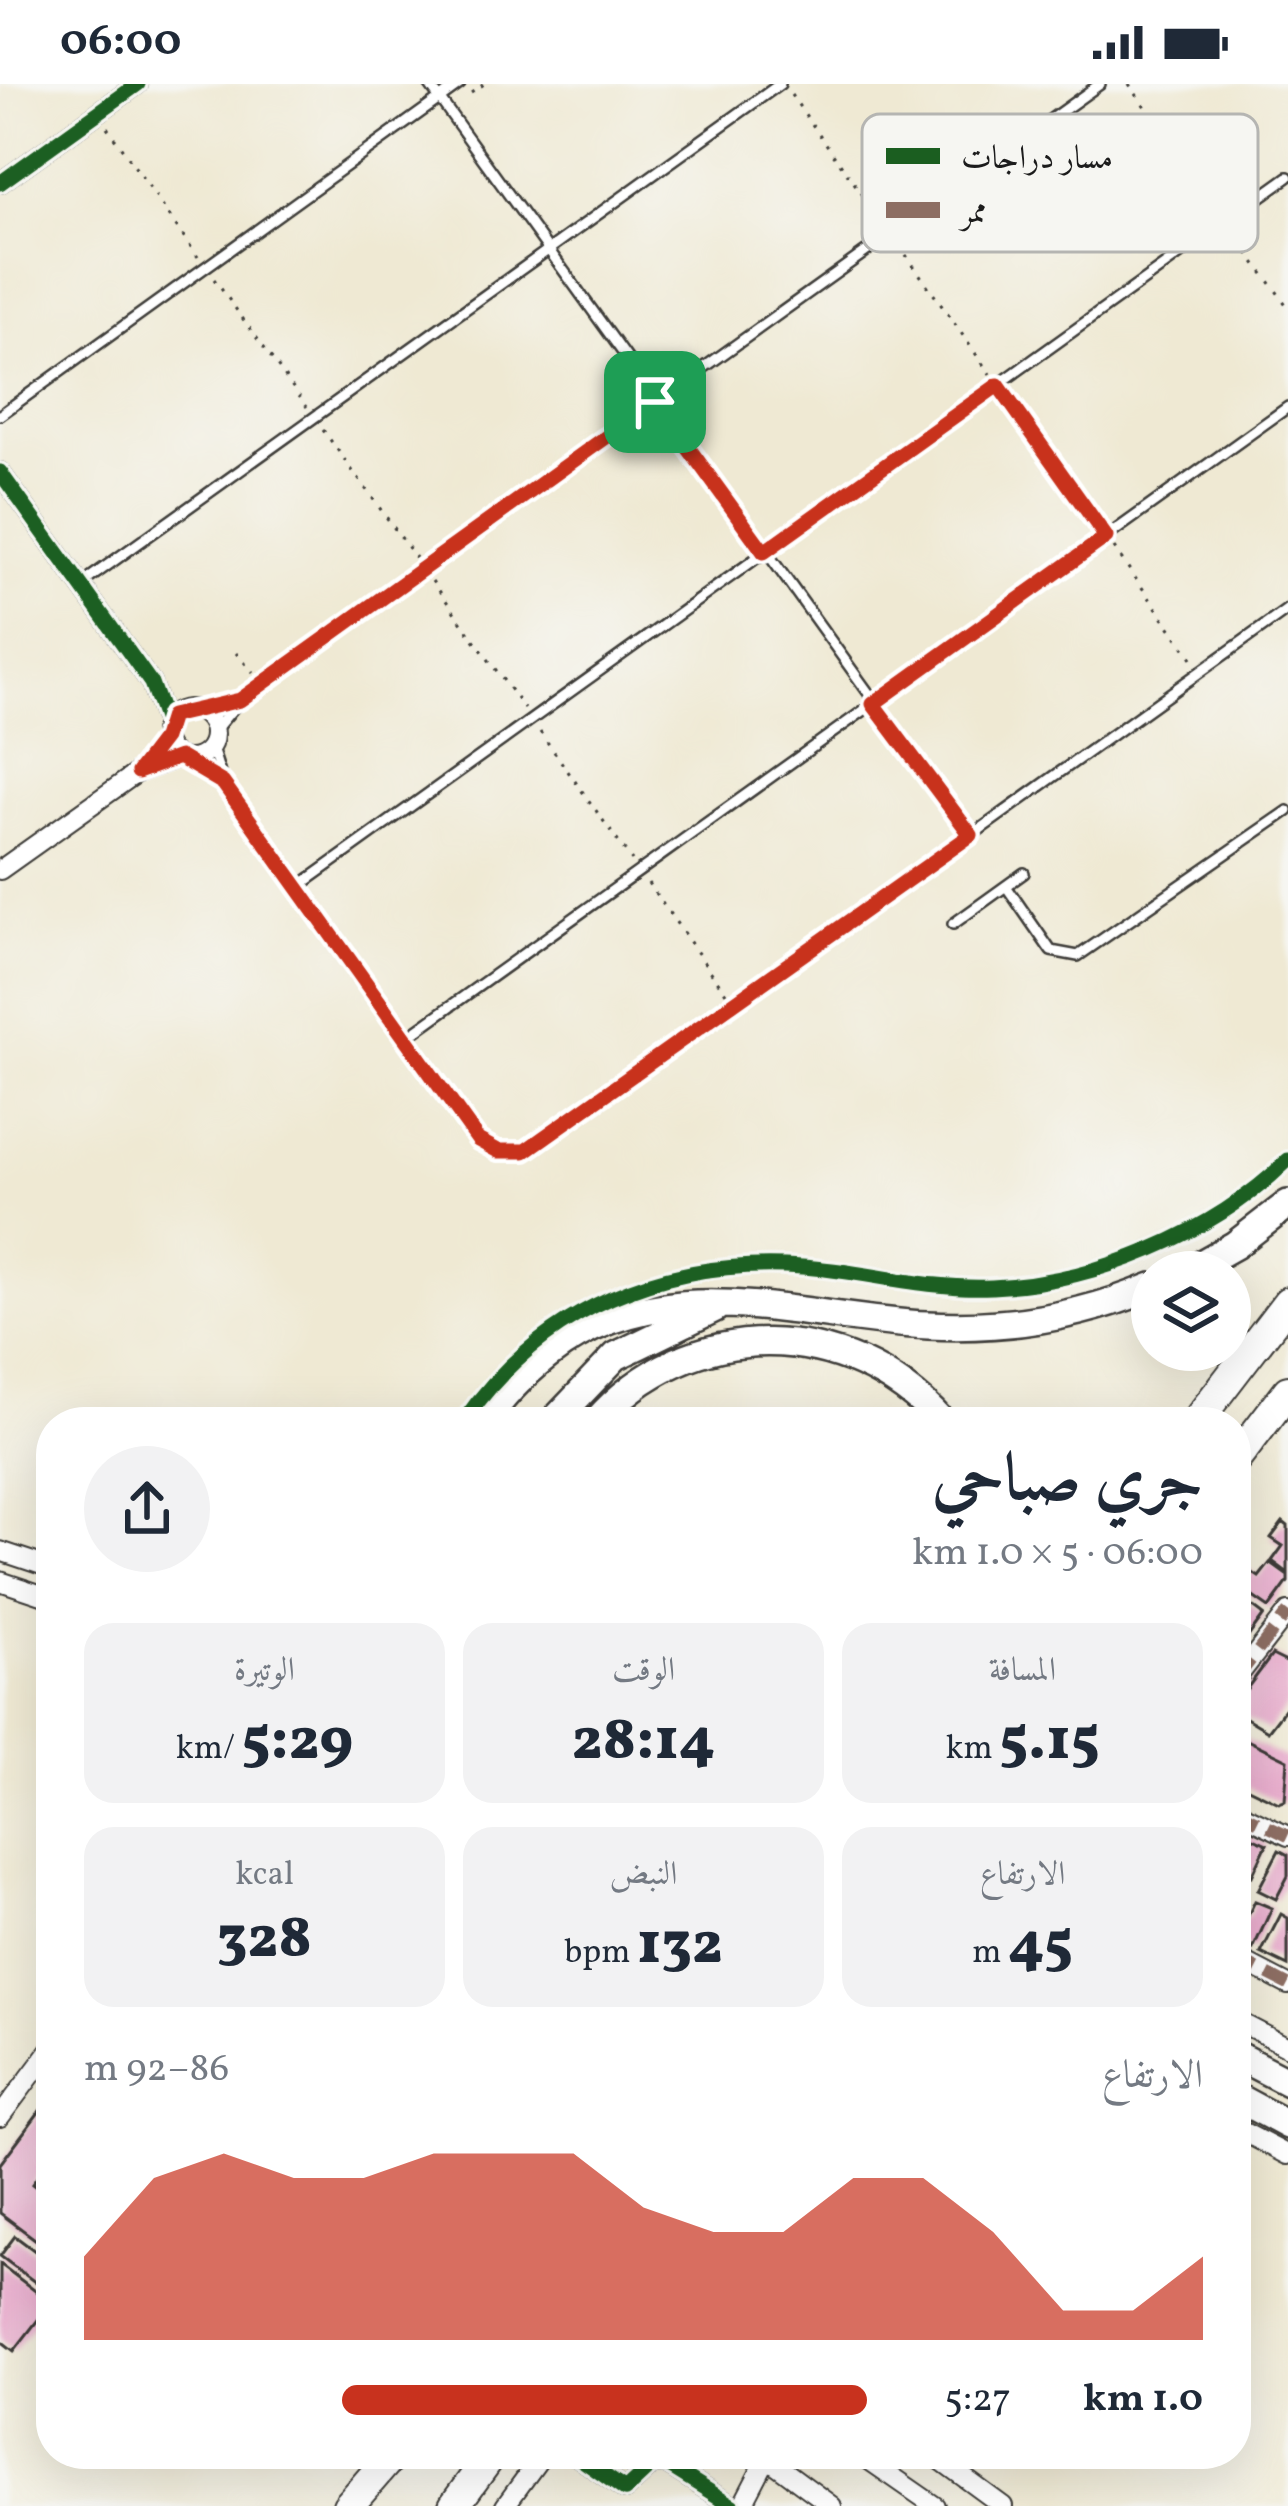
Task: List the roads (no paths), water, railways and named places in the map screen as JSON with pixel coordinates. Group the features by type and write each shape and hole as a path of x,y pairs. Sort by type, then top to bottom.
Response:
{"highway":[{"path":"1208,1407 1288,1302"},
{"path":"1251,1439 1288,1391"},
{"path":"348,2506 380,2469"},
{"path":"454,2506 481,2469"}],"main road":[{"path":"1226,1251 1288,1204"},
{"path":"1250,1251 1288,1227"},
{"path":"1093,1309 1131,1295"},
{"path":"497,1407 526,1372 603,1320 658,1304 724,1304 956,1326 1131,1307"},
{"path":"567,1407 616,1356 724,1304"},
{"path":"613,1407 658,1368 706,1349 763,1340 788,1341 862,1362 907,1388 927,1407"},
{"path":"1251,2062 1288,2081"},
{"path":"1251,2105 1288,2125"}],"street":[{"path":"0,183 138,84"},
{"path":"0,472 151,683 165,731 183,758"},
{"path":"0,870 138,772 201,756 212,738 193,710 151,683"},
{"path":"138,772 165,731 193,710"},
{"path":"0,1551 36,1563"},
{"path":"0,1581 36,1593"},
{"path":"1251,1660 1288,1612"},
{"path":"1251,1818 1288,1836"},
{"path":"1251,1966 1288,1984"},
{"path":"1251,2028 1288,2047"},
{"path":"0,2117 36,2069"},
{"path":"1251,2136 1288,2155"},
{"path":"505,2506 533,2469"},
{"path":"590,2469 621,2498 654,2469"},
{"path":"672,2469 738,2506 761,2469"},
{"path":"785,2469 832,2506"},
{"path":"881,2469 934,2506"},
{"path":"952,2469 1003,2506"}],"lane":[{"path":"429,84 971,835"},
{"path":"0,415 460,84"},
{"path":"80,585 781,84"},
{"path":"1058,114 1100,84"},
{"path":"1258,198 1288,177"},
{"path":"865,252 240,700 212,738 223,783 478,1140 498,1151 525,1151 1288,609"},
{"path":"298,887 1183,252"},
{"path":"406,1038 1288,407"},
{"path":"193,710 240,700"},
{"path":"183,758 223,783"},
{"path":"1006,886 1051,952 1078,956 1288,811"},
{"path":"953,924 1024,873"}]}
